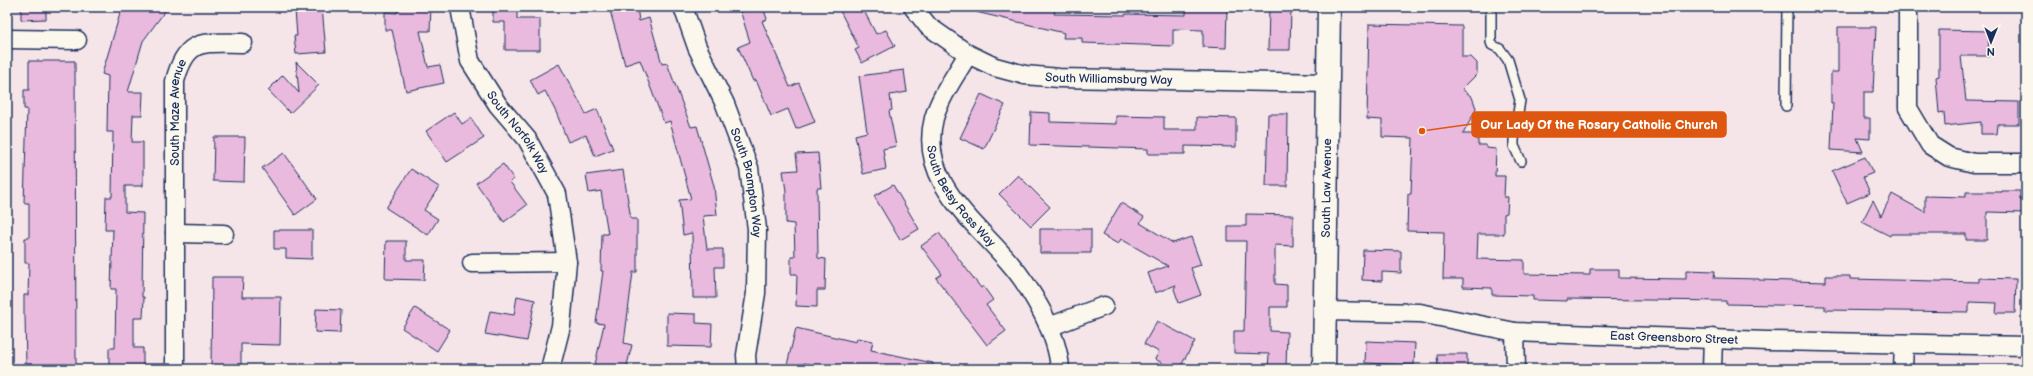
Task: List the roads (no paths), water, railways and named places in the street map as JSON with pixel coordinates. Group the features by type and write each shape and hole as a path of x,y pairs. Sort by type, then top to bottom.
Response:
{"street":[{"name":"South Norfolk Way","path":"460,7 470,62 498,105 527,139 556,194 567,262 561,326 550,369"},
{"name":"South Brampton Way","path":"683,7 697,47 725,104 748,168 757,229 756,293 746,355 747,369"},
{"name":"South Williamsburg Way","path":"913,7 928,26 968,54 995,67 1025,76 1059,78 1328,83"},
{"name":"South Law Avenue","path":"1324,369 1329,7"},
{"path":"1908,7 1908,108 1930,145 1949,158 1974,163 2026,163"},
{"path":"7,39 77,40"},
{"name":"South Maze Avenue","path":"175,369 174,81 180,62 191,48 208,43 243,43"},
{"name":"South Betsy Ross Way","path":"968,54 943,95 934,119 932,142 934,163 941,181 955,202 1010,262 1033,294 1049,327 1060,369"},
{"path":"175,233 224,234"},
{"path":"472,263 567,262"},
{"path":"1049,327 1104,306"},
{"name":"East Greensboro Street","path":"1325,311 1420,313 1515,332 1767,341 2026,346"},
{"path":"1515,332 1516,369"},
{"path":"1712,369 1713,338"},
{"path":"1903,369 1904,344"}],"lane":[{"path":"1491,7 1491,42 1492,45 1500,49 1508,60 1520,100 1514,146 1521,161"},
{"path":"1786,106 1787,7"}],"place":[{"name":"Our Lady Of the Rosary Catholic Church","path":"1422,131"}]}
